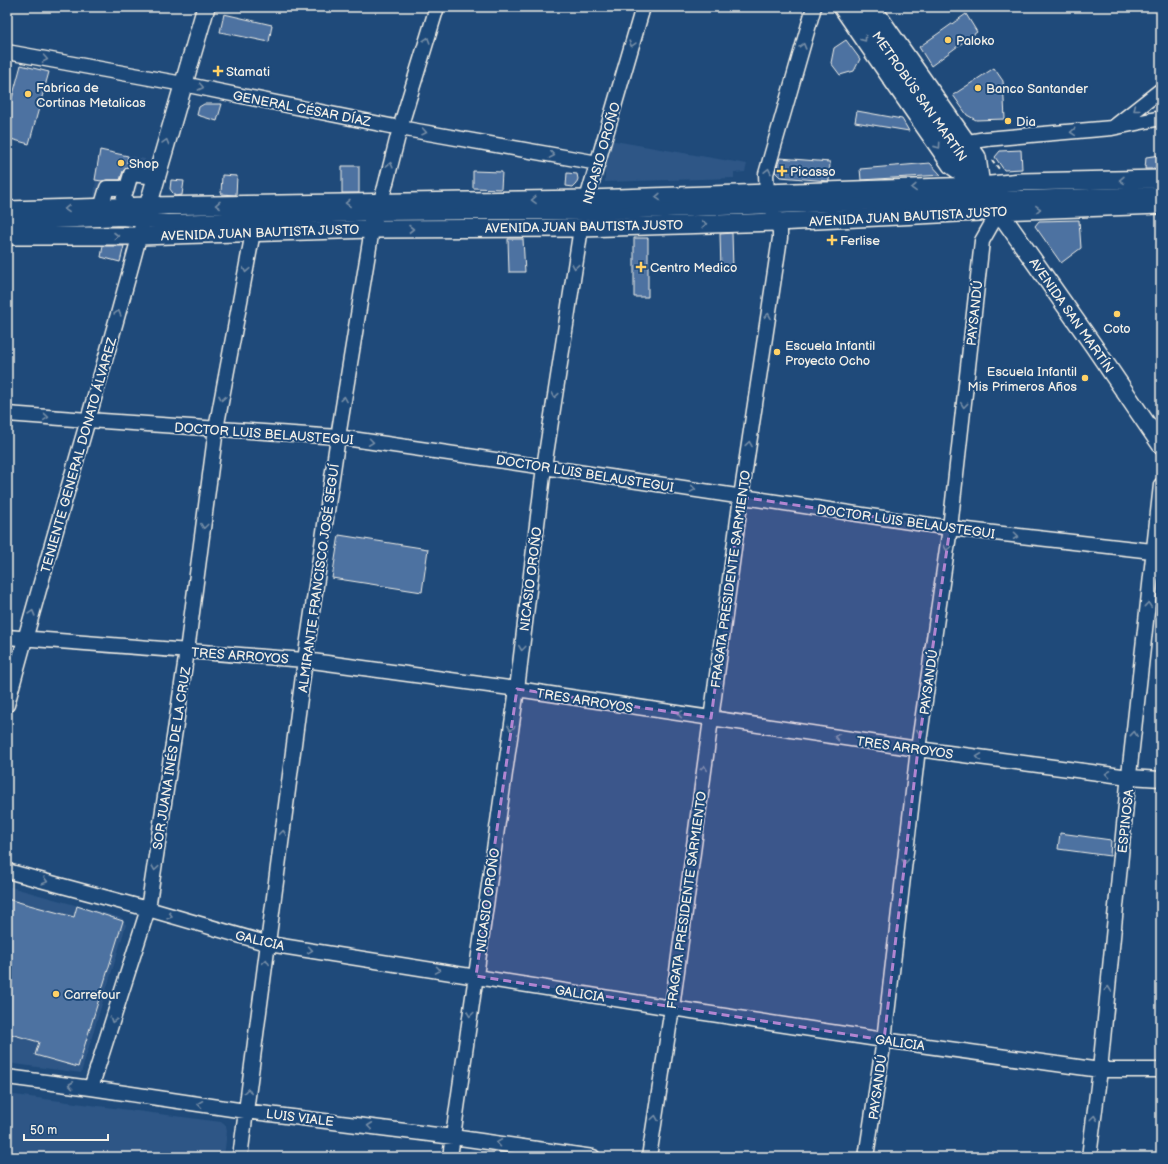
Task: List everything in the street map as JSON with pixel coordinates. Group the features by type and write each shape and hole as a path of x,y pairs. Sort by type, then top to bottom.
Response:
{"main road":[{"path":"144,221 206,7"},
{"name":"AVENIDA SAN MARTÍN","path":"842,7 951,165 990,199 1094,346 1161,445"},
{"name":"AVENIDA SAN MARTÍN","path":"872,7 978,157 990,199"},
{"name":"AVENIDA JUAN BAUTISTA JUSTO","path":"7,210 121,207 144,221 253,232 376,215 584,213 990,199 1021,182 1161,179"},
{"name":"AVENIDA JUAN BAUTISTA JUSTO","path":"7,236 144,221 376,215 584,213 990,199 1161,206"}],"street":[{"name":"ALMIRANTE FRANCISCO JOSÉ SEGUÍ","path":"240,1157 305,660 338,437 376,215 385,187 400,128 437,7"},
{"name":"NICASIO OROÑO","path":"450,1157 517,689 544,467 584,213 643,7"},
{"name":"FRAGATA PRESIDENTE SARMIENTO","path":"649,1157 672,1008 741,497 780,238 780,231 772,207 766,174 814,7"},
{"name":"METROBÚS SAN MARTÍN","path":"859,7 963,157 990,199"},
{"name":"GENERAL CÉSAR DÍAZ","path":"7,52 183,84 400,128 598,163"},
{"path":"1112,128 1161,90"},
{"path":"968,142 986,139 1112,128 1161,118"},
{"path":"121,207 131,174 156,177"},
{"path":"102,208 107,188 127,188"},
{"path":"990,199 1161,194"},
{"name":"PAYSANDÚ","path":"866,1157 884,1040 918,749 950,528 982,241 990,199"},
{"path":"376,215 525,212 584,213"},
{"path":"7,223 122,218 144,221"},
{"name":"TENIENTE GENERAL DONATO ÁLVAREZ","path":"7,704 144,221"},
{"name":"SOR JUANA INÉS DE LA CRUZ","path":"91,1088 148,909 187,651 216,429 253,232"},
{"name":"DOCTOR LUIS BELAUSTEGUI","path":"7,414 338,437 950,528 1157,552"},
{"name":"ESPINOSA","path":"1089,1157 1100,1070 1129,777 1157,552 1161,485"},
{"name":"TRES ARROYOS","path":"7,637 305,660 517,689 918,749 1129,777 1161,779"},
{"name":"GALICIA","path":"7,871 148,909 269,944 884,1040 1100,1070 1161,1070"},
{"name":"LUIS VIALE","path":"7,1077 593,1157"}],"highlighted area":[{"path":"741,497 950,528 918,749 884,1040 476,976 517,689 711,718"}],"shaded area":[{"path":"609,140 747,164 745,172 734,173 734,178 605,182 605,169 603,169"},
{"path":"100,150 145,159 136,192 132,195 94,196"},
{"name":"Carrefour","path":"7,886 122,918 126,925 81,1073 7,1063"},
{"path":"7,1094 221,1122 226,1126 227,1132 224,1157 7,1157"}],"building":[{"path":"224,14 272,25 269,42 220,32"},
{"name":"Paloko","path":"966,14 977,32 931,66 919,47"},
{"path":"846,40 860,59 854,71 840,75 831,63 834,48"},
{"name":"Fabrica de Cortinas Metalicas","path":"21,65 49,72 29,144 7,138 7,117"},
{"path":"994,68 1003,81 1005,119 976,120 967,115 953,95"},
{"path":"204,104 222,104 217,121 197,115 199,107"},
{"path":"857,111 902,119 909,131 855,122"},
{"path":"100,150 128,156 127,163 143,167 128,166 123,171 120,180 95,180"},
{"path":"1021,150 1022,169 1004,170 995,157 1000,151"},
{"path":"1161,155 1161,169 1145,169 1146,157"},
{"path":"780,158 830,162 829,181 780,177 775,172"},
{"path":"930,163 941,175 861,180 860,169"},
{"path":"342,166 359,166 359,193 342,193"},
{"path":"473,171 502,172 501,189 473,188"},
{"path":"567,173 577,174 578,179 573,187 566,186"},
{"path":"222,175 237,176 236,195 221,194"},
{"path":"171,180 184,181 182,195 175,196 170,189"},
{"path":"1079,220 1081,248 1061,263 1035,226 1039,221"},
{"path":"732,233 733,269 721,270 720,234"},
{"name":"Centro Medico","path":"634,238 648,238 648,297 634,297"},
{"path":"508,239 523,239 525,272 509,272"},
{"path":"103,246 124,246 120,262 101,257"},
{"path":"339,535 428,549 422,592 332,578"},
{"path":"1060,833 1111,840 1110,856 1058,849"},
{"name":"Carrefour","path":"7,899 74,917 77,906 123,921 78,1067 35,1055 39,1042 7,1033"}],"place":[{"name":"Paloko","path":"948,40"},
{"name":"Stamati","path":"218,71"},
{"name":"Banco Santander","path":"978,88"},
{"name":"Fabrica de Cortinas Metalicas","path":"28,94"},
{"name":"Dia","path":"1008,121"},
{"name":"Shop","path":"121,163"},
{"name":"Picasso","path":"782,171"},
{"name":"Ferlise","path":"832,240"},
{"name":"Centro Medico","path":"641,267"},
{"name":"Coto","path":"1117,314"},
{"name":"Escuela Infantil Proyecto Ocho","path":"777,352"},
{"name":"Escuela Infantil Mis Primeros Años","path":"1085,378"},
{"name":"Carrefour","path":"56,994"}]}
